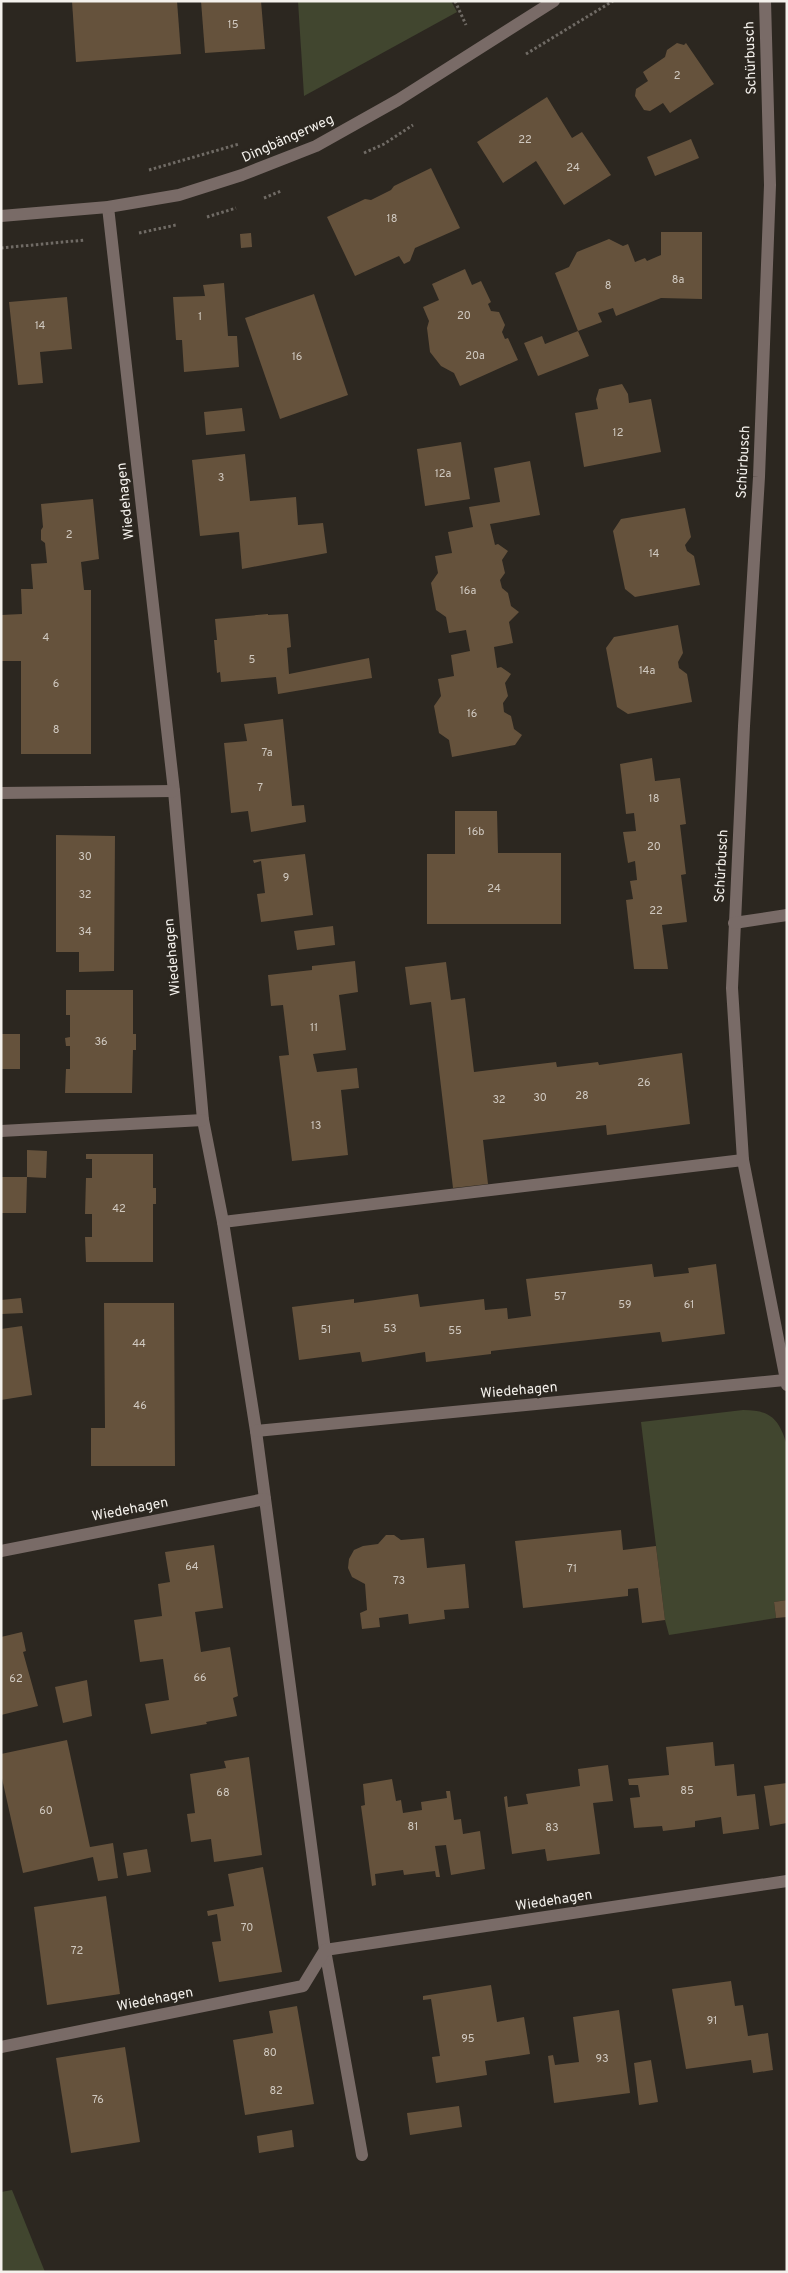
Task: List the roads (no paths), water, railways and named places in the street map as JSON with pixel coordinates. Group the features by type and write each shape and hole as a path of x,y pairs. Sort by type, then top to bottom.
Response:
{"street":[{"name":"Dingbängerweg","path":"1,216 108,207 180,195 242,175 316,146 398,100 554,1"},
{"name":"Schürbusch","path":"765,1 770,185 759,477 732,988 744,1160 786,1383"},
{"name":"Wiedehagen","path":"108,207 174,791 203,1120 223,1222 256,1431 325,1950 362,2155"},
{"path":"1,793 174,791"},
{"path":"734,923 787,915"},
{"path":"1,1131 203,1120"},
{"path":"223,1222 744,1160"},
{"name":"Wiedehagen","path":"256,1431 786,1383"},
{"name":"Wiedehagen","path":"1,1551 265,1499"},
{"name":"Wiedehagen","path":"1,2047 302,1986 325,1950 787,1881"}]}
